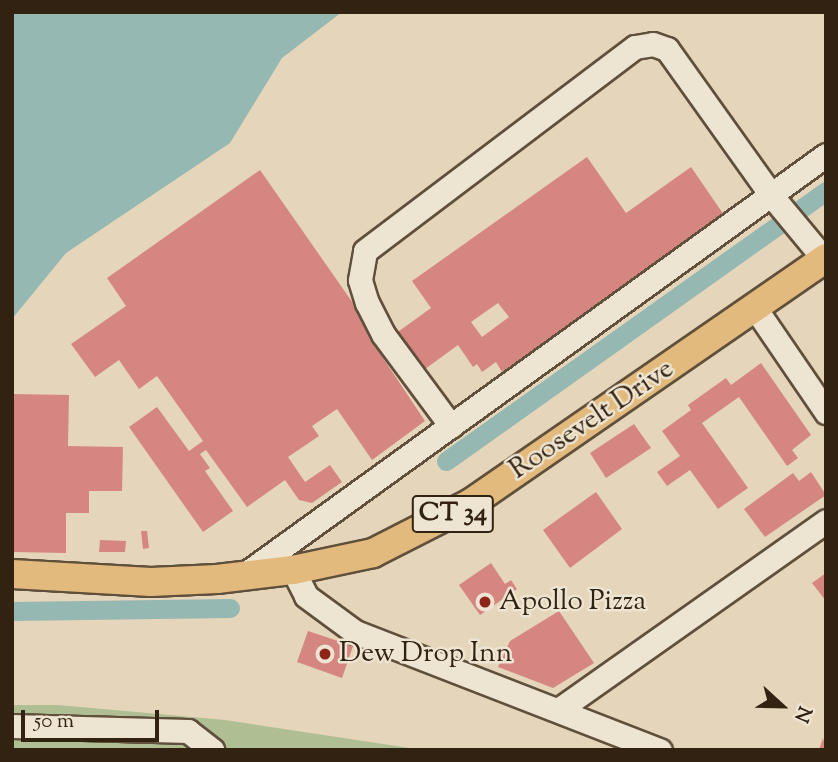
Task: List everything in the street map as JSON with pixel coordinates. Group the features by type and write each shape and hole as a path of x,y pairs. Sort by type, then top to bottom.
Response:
{"main road":[{"name":"Roosevelt Drive","path":"12,574 151,582 241,577 293,570 373,553 427,529 755,308 821,254"}],"street":[{"path":"451,426 383,334 367,303 360,280 365,251 635,47 653,44 667,50 774,199 821,254"},
{"path":"241,577 774,199 826,155"},
{"path":"755,308 826,412"},
{"path":"561,708 826,521"},
{"path":"293,570 306,596 355,632 561,708 660,750"},
{"path":"12,726 188,731 212,750"}],"green space":[{"path":"12,705 58,705 225,720 423,750 12,750"}],"water":[{"path":"12,12 342,12 282,58 230,143 66,253 12,319"}],"building":[{"path":"587,157 626,213 691,167 724,215 502,372 496,362 482,372 477,364 473,367 458,345 421,372 395,334 431,308 412,281","holes":["498,303 509,317 482,337 471,322"]},
{"path":"260,170 376,336 371,340 425,421 372,460 337,409 312,426 319,436 288,457 305,482 330,465 342,482 312,503 299,500 285,480 247,507 206,450 200,454 210,468 205,471 233,511 203,532 129,427 157,407 189,451 203,441 157,376 139,389 119,360 95,377 71,344 126,306 107,278"},
{"path":"761,363 811,435 792,450 798,458 787,466 739,397 702,423 748,488 718,509 690,470 667,486 657,472 680,456 662,431 691,410 688,405 726,378 731,385"},
{"path":"12,394 69,395 68,446 123,447 122,491 89,491 89,513 66,513 66,553 12,552"},
{"path":"634,424 651,448 606,478 590,453"},
{"path":"811,472 826,495 765,537 744,509 793,473 799,481"},
{"path":"596,492 622,529 570,568 543,530"},
{"path":"141,531 147,531 149,548 143,549"},
{"path":"100,540 126,541 125,552 99,552"},
{"name":"Apollo Pizza","path":"491,563 505,584 511,580 517,589 480,615 459,585"},
{"path":"826,573 826,601 812,583"},
{"path":"559,611 594,663 553,688 498,667 510,641"},
{"name":"Dew Drop Inn","path":"308,631 353,646 342,678 297,662"},
{"path":"823,738 826,750 819,750"}],"waterway":[{"path":"446,461 826,191"},
{"path":"12,611 230,608"}],"place":[{"name":"Apollo Pizza","path":"485,602"},
{"name":"Dew Drop Inn","path":"325,654"}]}
